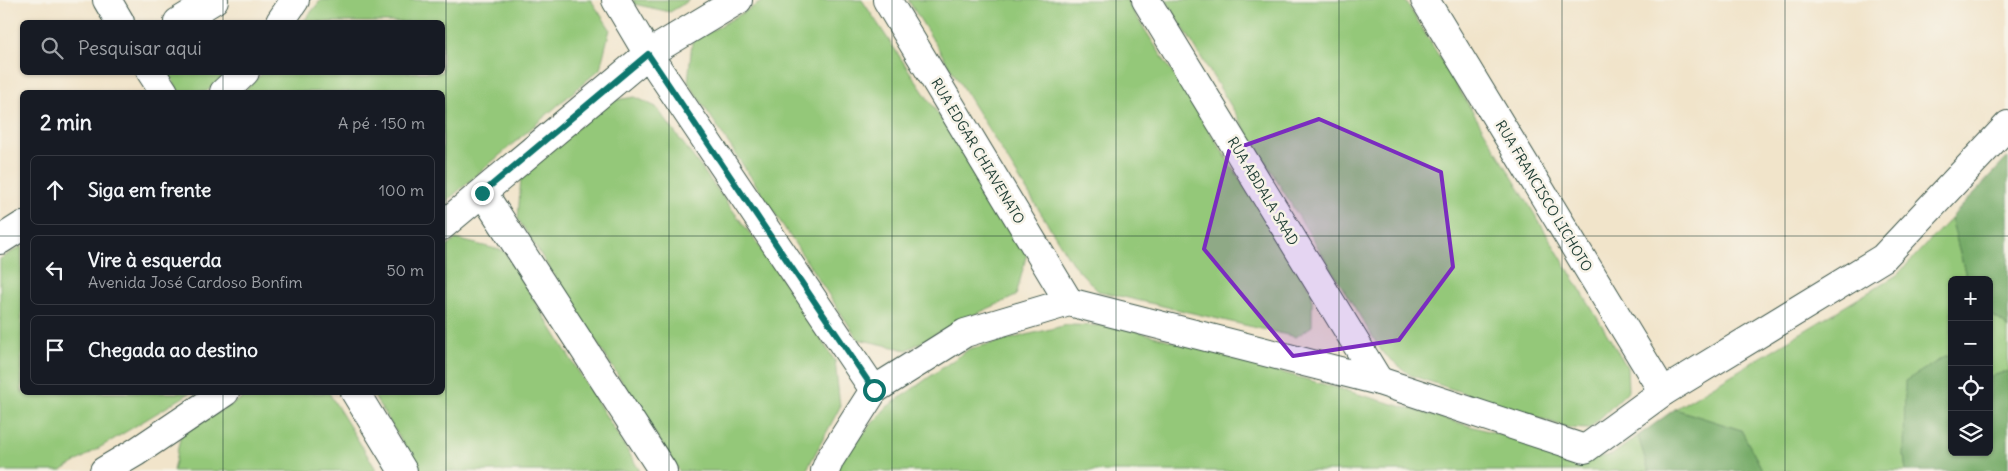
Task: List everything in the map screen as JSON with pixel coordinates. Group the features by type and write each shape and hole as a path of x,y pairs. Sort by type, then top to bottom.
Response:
{"street":[{"path":"107,0 119,20"},
{"path":"181,20 214,0"},
{"path":"281,20 296,0"},
{"path":"616,0 648,54 874,390"},
{"path":"445,224 648,54 738,0"},
{"name":"RUA EDGAR CHIAVENATO","path":"887,0 1069,302"},
{"name":"RUA ABDALA SAAD","path":"1146,0 1379,381"},
{"name":"RUA FRANCISCO LICHOTO","path":"1426,0 1663,392"},
{"path":"153,75 163,90"},
{"path":"226,90 242,75"},
{"path":"825,471 830,459 874,390 965,333 1069,302 1379,381 1585,449 1663,392 1883,258 2008,125"},
{"path":"482,193 663,471"},
{"path":"104,471 141,462 221,395"},
{"path":"357,395 403,471"}],"highlighted area":[{"path":"1319,119 1441,172 1453,267 1399,340 1293,356 1204,249 1229,151"}],"green space":[{"path":"321,0 591,0 610,29 600,69 445,202 445,90 246,90 260,75 445,75 445,20 305,20"},
{"path":"633,0 690,0 670,12 634,4"},
{"path":"765,0 862,0 1028,249 1016,296 958,322 907,350 858,339 688,82 692,42"},
{"path":"908,0 1126,0 1312,292 1312,326 1296,337 1098,291 1072,263"},
{"path":"1166,0 1405,0 1627,367 1628,391 1589,429 1569,428 1410,375 1382,352"},
{"path":"169,75 226,75 208,90 178,90"},
{"path":"635,97 656,107 772,263 835,361 840,407 806,471 679,471 518,219 521,176 609,101"},
{"path":"2008,157 2008,330 2005,324 1993,316 1993,276 1966,276 1951,218"},
{"path":"1951,218 1966,276 1948,276 1948,357 1946,356 1904,456 1906,471 1763,471 1741,430 1675,409 1897,275"},
{"path":"456,239 504,251 640,471 420,471 373,395 445,395 445,249"},
{"path":"20,247 20,395 187,395 61,471 0,471 0,259"},
{"path":"1993,316 2005,324 2008,330 2008,371 1993,376"},
{"path":"1067,325 1119,326 1586,459 1612,455 1638,436 1649,471 837,471 841,458 887,407 969,349"},
{"path":"1946,356 1948,357 1948,456 1993,456 1993,376 2008,371 2008,471 1906,471 1904,456 1905,381"},
{"path":"248,395 330,395 377,471 173,471 181,434"},
{"path":"1675,409 1741,430 1763,471 1649,471 1638,436"}],"route":[{"path":"482,193 648,54 874,390"}]}
